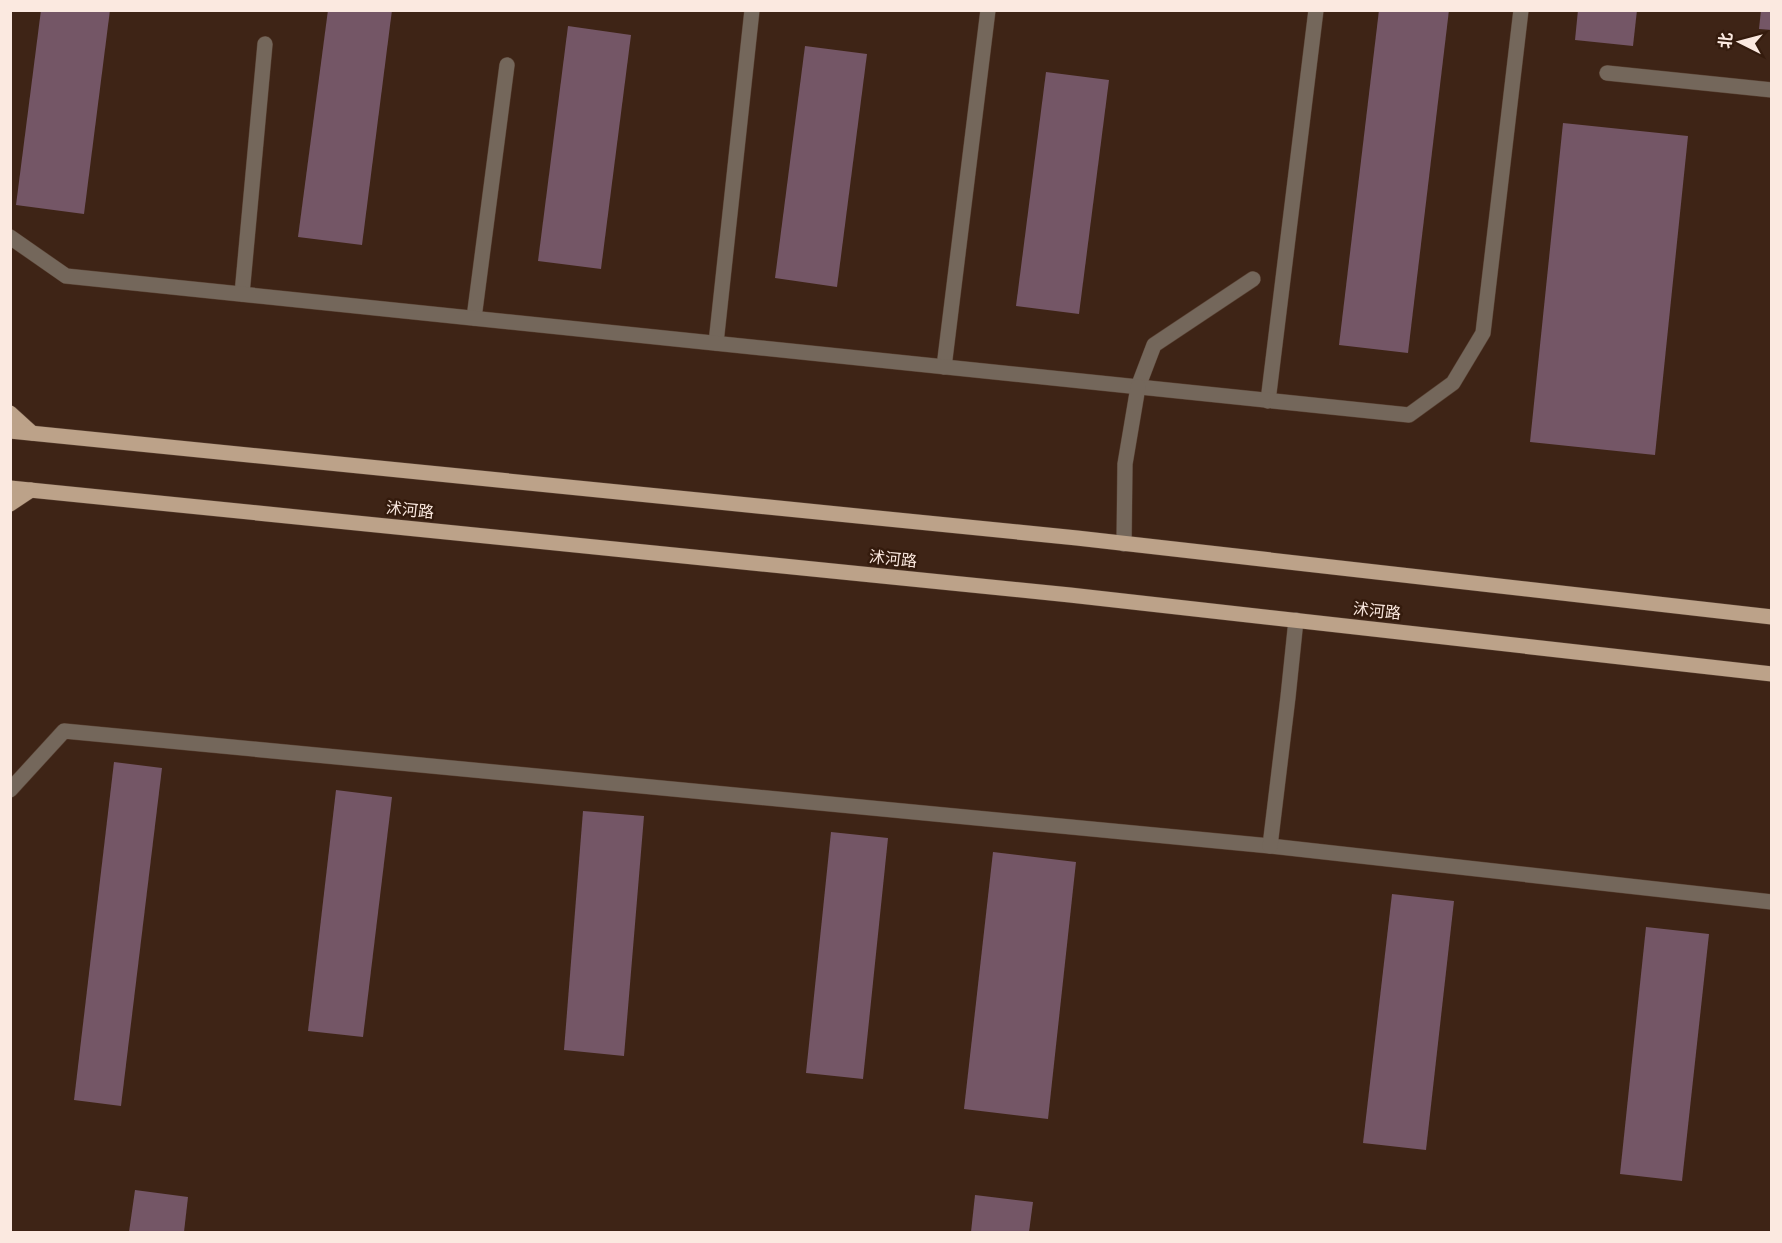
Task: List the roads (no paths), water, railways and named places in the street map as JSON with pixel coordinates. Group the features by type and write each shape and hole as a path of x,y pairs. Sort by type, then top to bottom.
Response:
{"main road":[{"path":"10,413 32,433"},
{"path":"10,431 1124,544 1772,617"},
{"name":"沭河路","path":"10,488 1070,595 1772,674"},
{"path":"10,504 31,490"}],"street":[{"path":"717,344 753,10"},
{"path":"944,367 988,10"},
{"path":"1268,400 1316,10"},
{"path":"10,237 66,276 1409,415 1453,383 1483,333 1521,10"},
{"path":"242,294 265,44"},
{"path":"474,318 507,65"},
{"path":"1607,73 1772,90"},
{"path":"1124,544 1125,464 1138,387 1154,345 1253,279"},
{"path":"1270,846 1296,620"},
{"path":"10,790 64,732 1270,846 1772,902"}]}
